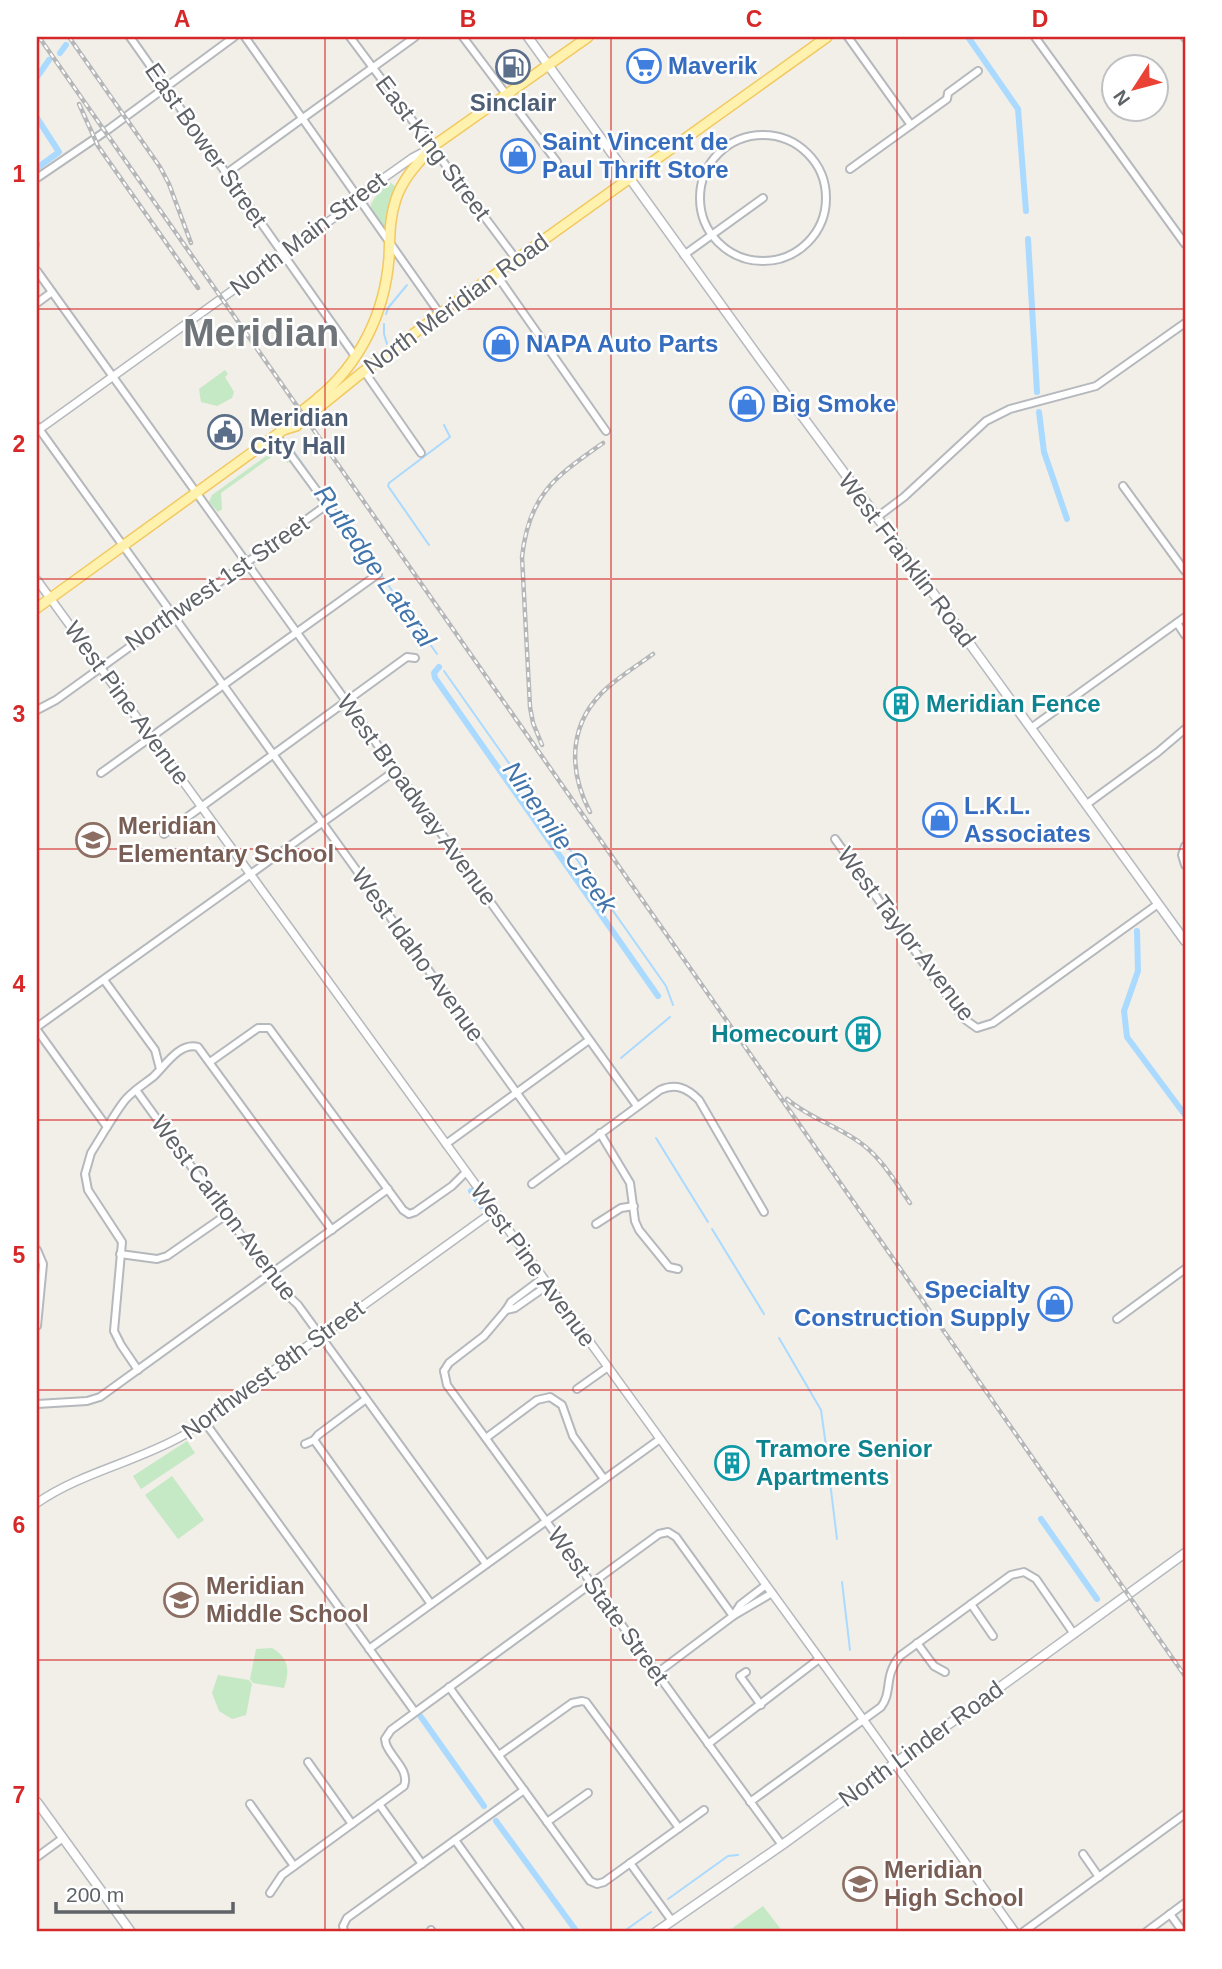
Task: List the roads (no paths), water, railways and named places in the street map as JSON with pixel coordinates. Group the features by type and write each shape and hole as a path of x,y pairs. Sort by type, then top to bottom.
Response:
{"main road":[{"name":"West Franklin Road","path":"528,37 1185,941"},
{"name":"North Main Street","path":"432,147 587,37"},
{"name":"North Meridian Road","path":"37,608 280,433 306,419 440,314 827,37"},
{"name":"North Meridian Road","path":"280,433 290,419 329,388 368,335 379,309 387,277 391,218 396,198 411,170 432,147"},
{"name":"North Linder Road","path":"656,1932 782,1845 1185,1553"},
{"path":"37,1802 131,1932"}],"street":[{"name":"East Bower Street","path":"131,37 355,356"},
{"path":"37,178 234,37"},
{"path":"245,37 440,314"},
{"name":"East King Street","path":"350,37 516,259"},
{"path":"227,173 415,37"},
{"path":"463,37 557,162"},
{"path":"848,37 911,125"},
{"path":"1035,37 1185,244"},
{"path":"850,169 947,99 948,93 978,71"},
{"path":"758,135 786,139 804,150 818,166 826,193 822,221 816,234 794,253 781,259 753,261 727,250 711,234 702,215 701,188 711,162 732,143 758,135"},
{"name":"North Main Street","path":"38,429 353,204 357,197 432,147"},
{"path":"684,255 763,198"},
{"name":"West Broadway Avenue","path":"37,271 637,1106"},
{"path":"496,274 606,431"},
{"path":"37,303 52,292"},
{"path":"876,517 904,497 986,421 1010,409 1096,386 1185,323"},
{"path":"364,371 421,453"},
{"name":"West Idaho Avenue","path":"38,429 565,1160"},
{"path":"101,773 377,574 280,433"},
{"path":"1123,486 1185,571"},
{"name":"Northwest 1st Street","path":"37,710 56,700 328,504"},
{"name":"West Pine Avenue","path":"37,580 1015,1932"},
{"path":"1031,728 1185,617"},
{"path":"1177,623 1185,635"},
{"path":"164,834 407,657 415,658"},
{"path":"1087,804 1185,729"},
{"path":"107,1127 37,1029 396,770"},
{"name":"West Taylor Avenue","path":"835,839 963,1018 977,1028 993,1023 1158,904"},
{"path":"1185,846 1182,855 1185,865"},
{"path":"104,980 155,1050 160,1069"},
{"path":"211,1062 258,1028 266,1026 273,1031 403,1210 409,1214 452,1186 466,1172"},
{"path":"446,1144 589,1040"},
{"path":"138,1370 114,1331 122,1242 88,1190 85,1174 91,1153 125,1100 186,1047 193,1045 211,1062 332,1230"},
{"path":"532,1184 660,1090 678,1086 699,1100 764,1212"},
{"name":"West Carlton Avenue","path":"135,1090 283,1293 298,1305 486,1564"},
{"path":"600,1133 630,1183 639,1230 669,1267 678,1269"},
{"path":"37,1404 93,1399 108,1391 388,1189"},
{"path":"596,1224 621,1208 634,1206"},
{"name":"Northwest 8th Street","path":"37,1503 66,1485 169,1444 494,1211"},
{"path":"120,1254 157,1259 167,1256 226,1215"},
{"path":"37,1250 43,1265 37,1326"},
{"path":"1117,1319 1185,1269"},
{"name":"West State Street","path":"545,1282 515,1308 500,1314 484,1336 441,1369 447,1385 782,1845"},
{"path":"577,1389 608,1367"},
{"path":"486,1438 537,1400 550,1397 562,1405 569,1430 604,1479"},
{"path":"305,1444 314,1440 366,1399"},
{"path":"204,1421 415,1712"},
{"path":"369,1649 660,1439"},
{"path":"314,1440 431,1604"},
{"path":"270,1893 282,1875 401,1789 406,1781 403,1771 388,1749 385,1739 391,1730 660,1534 668,1532 676,1537 733,1616"},
{"path":"750,1801 889,1702 888,1678 892,1666 917,1643 1011,1575 1024,1572 1036,1579 1074,1634"},
{"path":"733,1616 740,1605 766,1585"},
{"path":"657,1673 733,1616 772,1593"},
{"path":"971,1604 993,1636"},
{"path":"917,1643 934,1666 945,1672"},
{"path":"708,1744 819,1659"},
{"path":"746,1672 740,1676 761,1704"},
{"path":"449,1687 590,1881 597,1884 604,1882 704,1810"},
{"path":"499,1755 572,1703 582,1701 590,1705 679,1828"},
{"path":"308,1762 352,1824"},
{"path":"343,1929 347,1918 524,1790"},
{"path":"547,1822 587,1793"},
{"path":"250,1804 294,1866"},
{"path":"379,1804 422,1864"},
{"path":"1023,1932 1185,1814"},
{"path":"37,1857 63,1838"},
{"path":"454,1840 522,1932"},
{"path":"1083,1854 1100,1877"},
{"path":"630,1863 672,1921"},
{"path":"1146,1932 1185,1903"},
{"path":"1170,1914 1183,1932"}],"waterway":[{"path":"968,37 1018,109 1026,211"},
{"path":"60,53 66,45"},
{"path":"37,77 49,60"},
{"path":"37,118 59,152 37,168"},
{"path":"1028,239 1037,392"},
{"name":"Ninemile Creek","path":"386,314 407,285"},
{"name":"Ninemile Creek","path":"384,324 387,344"},
{"path":"1039,412 1044,452 1067,519"},
{"name":"Ninemile Creek","path":"429,545 388,486 450,437 444,425"},
{"name":"Rutledge Lateral","path":"288,443 333,508"},
{"name":"Rutledge Lateral","path":"381,575 437,654"},
{"name":"Rutledge Lateral","path":"439,667 434,673 435,678 658,996"},
{"name":"Ninemile Creek","path":"444,671 666,986 673,1005"},
{"path":"1137,931 1138,971 1124,1011 1127,1037 1185,1115"},
{"name":"Ninemile Creek","path":"621,1058 670,1017"},
{"name":"Ninemile Creek","path":"656,1138 708,1222"},
{"path":"471,1191 475,1197"},
{"path":"476,1199 481,1206"},
{"name":"Ninemile Creek","path":"712,1229 764,1314"},
{"name":"Ninemile Creek","path":"779,1338 821,1410 826,1446"},
{"name":"Ninemile Creek","path":"830,1482 837,1539"},
{"name":"Rutledge Lateral","path":"1041,1519 1097,1599"},
{"name":"Ninemile Creek","path":"842,1582 850,1650"},
{"path":"421,1717 484,1806"},
{"path":"496,1821 577,1932"},
{"name":"Ninemile Creek","path":"668,1899 728,1856 738,1855"},
{"name":"Ninemile Creek","path":"623,1932 651,1912"}],"railway":[{"path":"39,37 1185,1676"},
{"path":"69,37 160,167 191,243"},
{"path":"79,104 98,146 198,288"},
{"path":"542,745 530,707 522,557 526,535 531,517 547,489 571,466 603,443"},
{"path":"590,812 575,762 579,730 595,700 624,674 653,654"},
{"path":"787,1099 869,1150 910,1203"}],"place":[{"name":"Maverik","path":"644,66"},
{"name":"Sinclair","path":"513,67"},
{"name":"Saint Vincent de Paul Thrift Store","path":"518,156"},
{"name":"NAPA Auto Parts","path":"501,344"},
{"name":"Big Smoke","path":"747,404"},
{"name":"Meridian City Hall","path":"225,432"},
{"name":"Meridian Fence","path":"901,704"},
{"name":"L.K.L. Associates","path":"940,820"},
{"name":"Meridian Elementary School","path":"93,840"},
{"name":"Homecourt","path":"863,1034"},
{"name":"Specialty Construction Supply","path":"1055,1304"},
{"name":"Tramore Senior Apartments","path":"732,1463"},
{"name":"Meridian Middle School","path":"181,1600"},
{"name":"Meridian High School","path":"860,1884"}],"district":[{"name":"Meridian","path":"261,333"}]}
